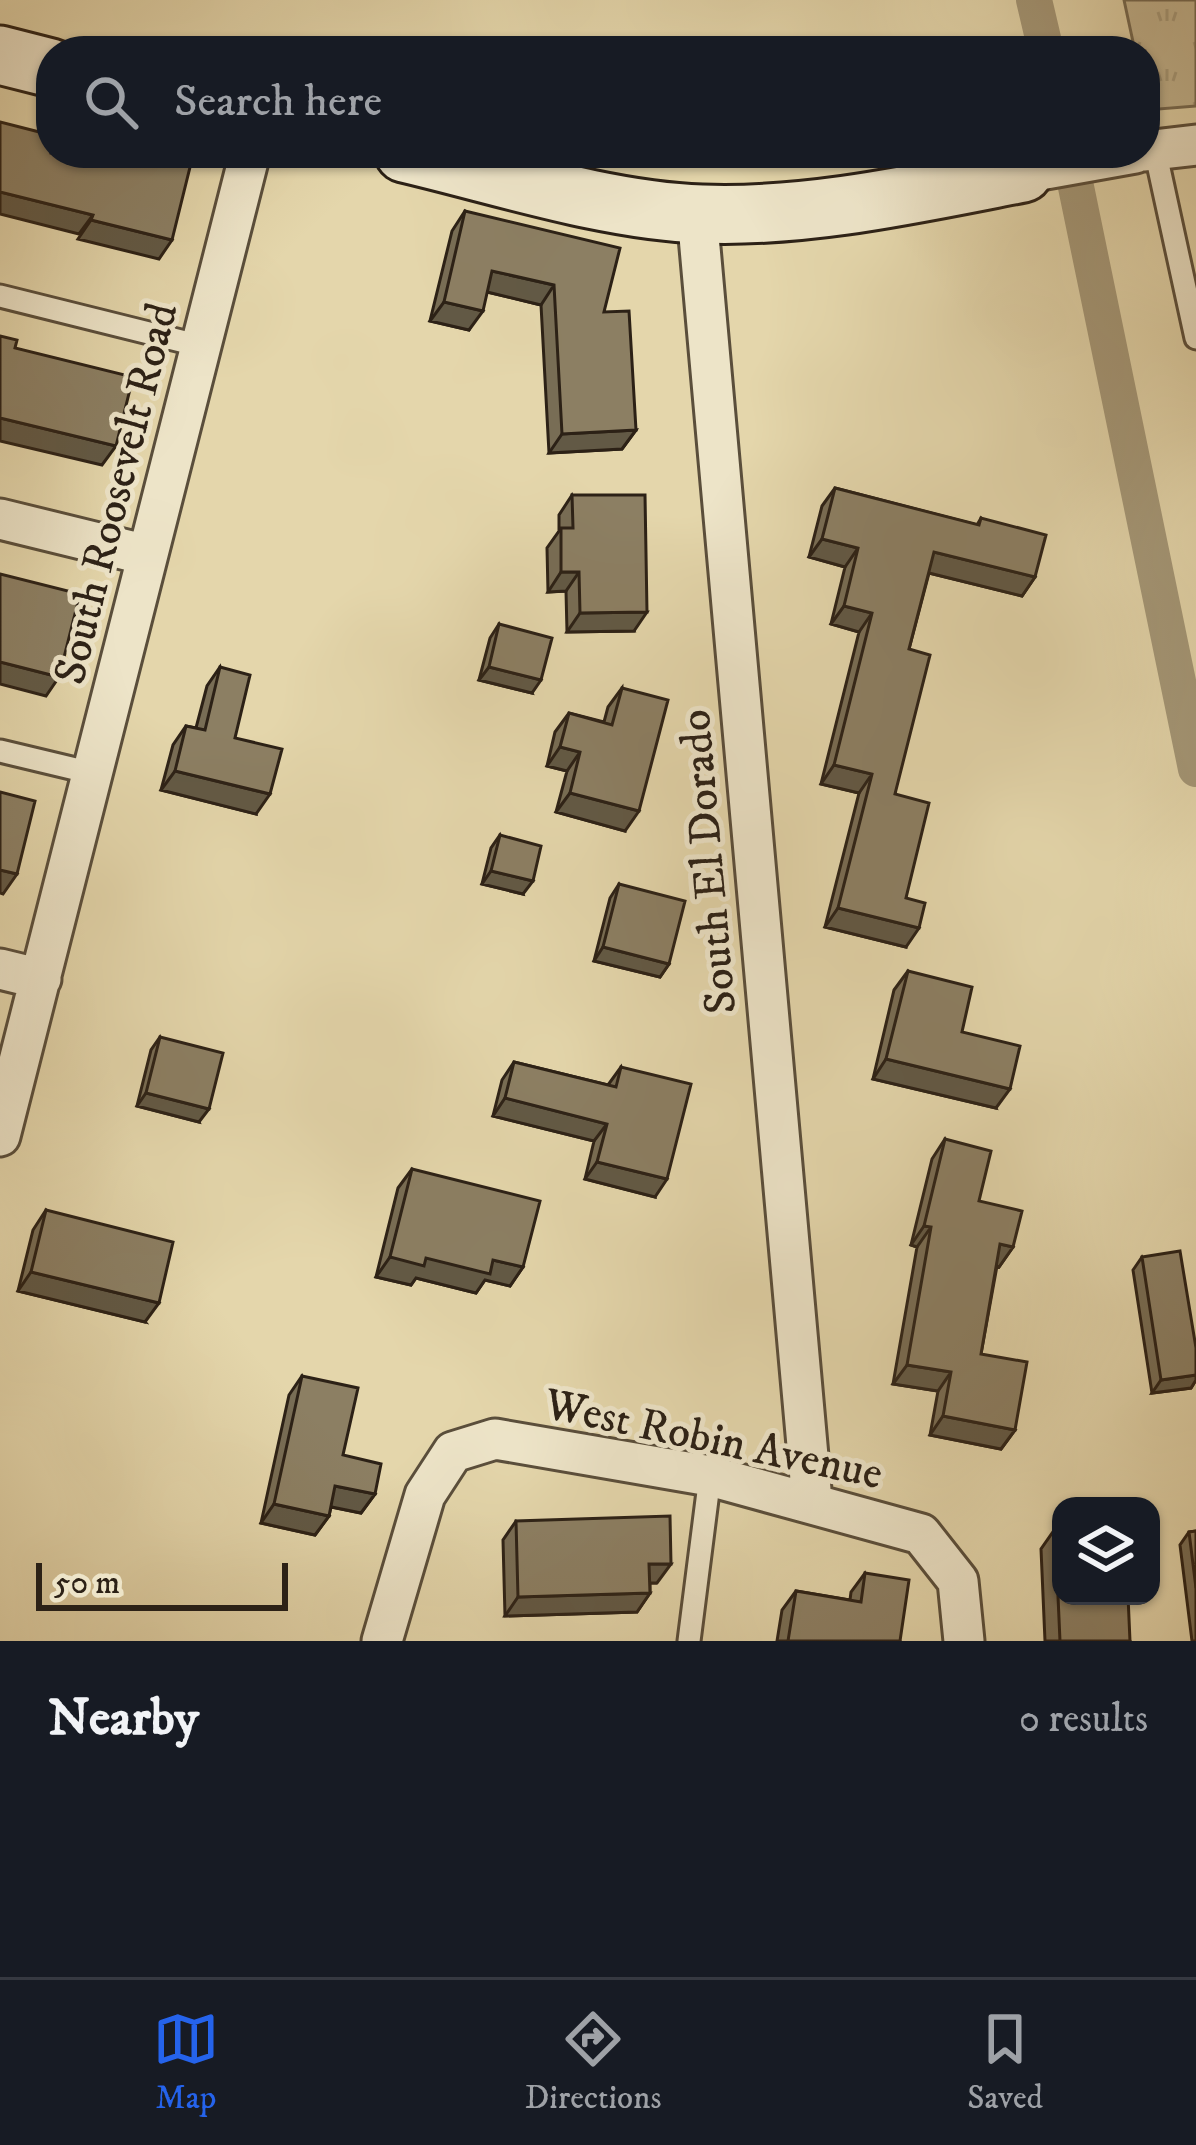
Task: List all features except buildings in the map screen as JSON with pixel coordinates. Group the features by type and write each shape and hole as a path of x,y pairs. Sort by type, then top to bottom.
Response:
{"street":[{"path":"0,55 36,64"},
{"path":"1160,150 1196,145"},
{"name":"South Roosevelt Road","path":"0,1136 246,168"},
{"path":"467,168 697,214 832,207 1052,168"},
{"name":"South El Dorado","path":"697,214 812,1501"},
{"path":"0,519 147,555"},
{"path":"0,969 41,979"},
{"name":"West Robin Avenue","path":"382,1641 425,1495 454,1452 495,1439 710,1476 921,1534 958,1581 964,1641"}],"lane":[{"path":"1143,168 1196,338"},
{"path":"0,296 201,346"},
{"path":"0,751 92,773"},
{"path":"688,1641 710,1476"}],"green space":[{"path":"1124,0 1196,0 1196,106 1160,109 1160,36 1132,36"}],"waterway":[{"path":"1034,0 1042,36"},
{"path":"1072,168 1196,769"}]}
